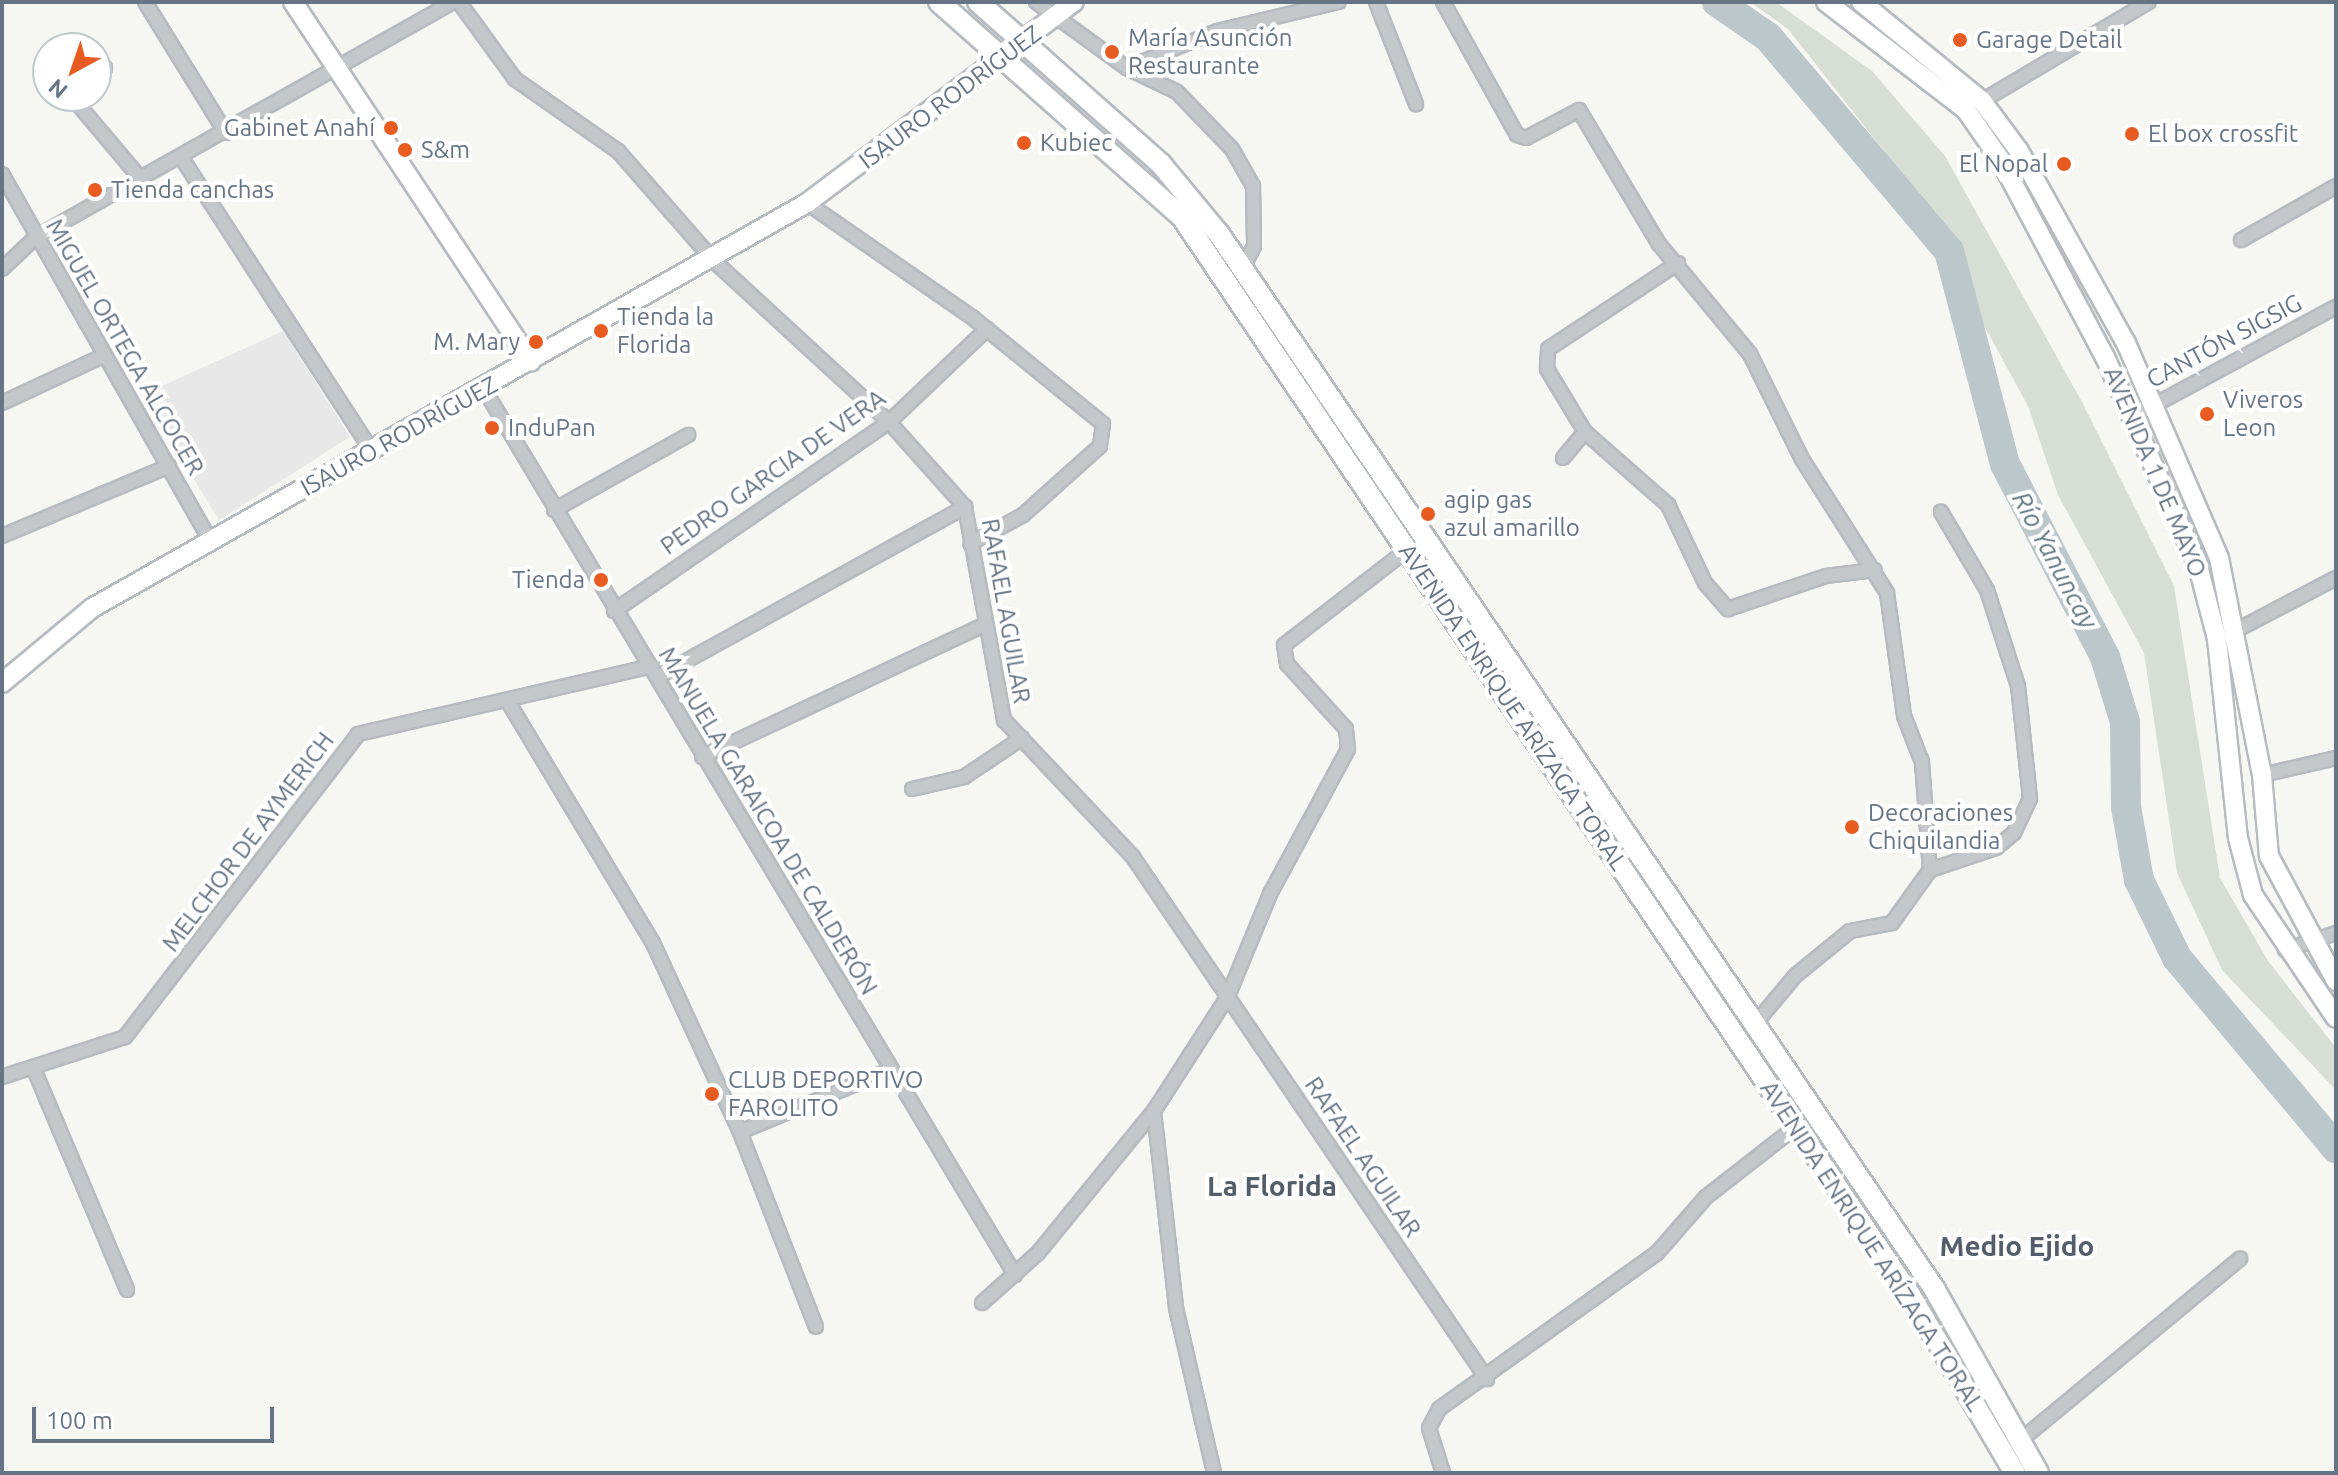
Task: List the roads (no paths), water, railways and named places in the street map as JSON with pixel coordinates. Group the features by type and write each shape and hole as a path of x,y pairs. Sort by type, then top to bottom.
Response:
{"main road":[{"path":"293,2 531,361"},
{"name":"AVENIDA ENRIQUE ARÍZAGA TORAL","path":"939,2 1182,217 2012,1447 2038,1473"},
{"name":"AVENIDA ENRIQUE ARÍZAGA TORAL","path":"978,2 1161,164 1243,268 1935,1290 2012,1447 2015,1473"},
{"name":"ISAURO RODRÍGUEZ","path":"2,683 92,608 714,261 807,203 1025,43 1074,2"},
{"name":"AVENIDA 1 DE MAYO","path":"1826,2 1966,110 2000,159 2134,416 2198,566 2217,639 2238,838 2253,895 2285,950 2336,1018"},
{"name":"AVENIDA 1 DE MAYO","path":"1869,4 1982,101 2019,151 2154,402 2219,558 2237,630 2262,775 2269,856 2309,941 2336,981"}],"street":[{"path":"145,2 226,133"},
{"path":"2,269 36,237 226,133 453,2"},
{"name":"RAFAEL AGUILAR","path":"459,2 515,79 596,131 714,261 889,422 965,507 982,626 1004,720 1133,857 1487,1379"},
{"path":"1036,2 1127,68 1177,92 1232,149 1253,186 1254,246 1243,268"},
{"path":"1127,68 1217,31 1339,2"},
{"path":"1376,2 1416,104"},
{"path":"1443,2 1517,135 1526,138 1579,110 1678,263 1750,354 1802,459 1875,570 1887,593 1904,716 1922,762 1930,870"},
{"path":"1982,101 2149,2"},
{"path":"1852,22 1869,4"},
{"path":"86,112 141,179"},
{"path":"181,157 372,451"},
{"name":"MIGUEL ORTEGA ALCOCER","path":"2,174 211,542"},
{"path":"2241,240 2336,186"},
{"path":"807,203 987,329 1103,424 1100,446 1023,515 970,544"},
{"path":"1678,263 1548,349 1547,369 1585,432 1668,505 1705,583 1728,609 1826,576 1875,570"},
{"name":"CANTÓN SIGSIG","path":"2134,416 2154,402 2336,307"},
{"name":"PEDRO GARCIA DE VERA","path":"614,611 889,422 987,329"},
{"path":"2,403 103,356"},
{"name":"MANUELA GARAICOA DE CALDERÓN","path":"484,389 614,611 655,671 702,757 1015,1275"},
{"path":"1563,458 1585,432"},
{"path":"554,510 688,435"},
{"path":"2,536 169,466"},
{"name":"MELCHOR DE AYMERICH","path":"2,1077 125,1037 358,734 655,671 965,507"},
{"path":"1754,1025 1795,976 1850,931 1892,923 1930,870 1996,848 2014,833 2030,798 2018,686 1987,590 1941,512"},
{"path":"982,1303 1015,1275 1154,1111 1228,996 1270,894 1348,749 1346,729 1287,664 1284,645 1407,550"},
{"path":"2237,630 2336,578"},
{"path":"702,757 982,626"},
{"path":"507,700 653,943 740,1132 816,1327"},
{"path":"912,789 964,777 1022,738"},
{"path":"2262,775 2336,758"},
{"path":"2285,950 2336,933"},
{"path":"33,1067 127,1290"},
{"path":"740,1132 890,1070"},
{"path":"1154,1111 1176,1308 1214,1473"},
{"path":"1443,1473 1429,1428 1433,1417 1657,1253 1706,1197 1797,1126"},
{"path":"2012,1447 2240,1259"}],"waterway":[{"name":"Río Yanuncay","path":"1717,2 1768,37 1949,251 2005,464 2105,657 2125,722 2126,807 2139,880 2177,958 2336,1148"}],"place":[{"name":"Garage Detail","path":"1960,40"},
{"name":"María Asunción Restaurante","path":"1112,52"},
{"name":"Gabinet Anahí","path":"391,128"},
{"name":"El box crossfit","path":"2132,134"},
{"name":"Kubiec","path":"1024,143"},
{"name":"S&m","path":"405,150"},
{"name":"El Nopal","path":"2064,164"},
{"name":"Tienda canchas","path":"95,190"},
{"name":"Tienda la Florida","path":"601,331"},
{"name":"M. Mary","path":"536,342"},
{"name":"Viveros Leon","path":"2207,414"},
{"name":"InduPan","path":"492,428"},
{"name":"agip gas azul amarillo","path":"1428,514"},
{"name":"Tienda","path":"601,580"},
{"name":"Decoraciones Chiquilandia","path":"1852,827"},
{"name":"CLUB DEPORTIVO FAROLITO","path":"712,1094"}],"district":[{"name":"La Florida","path":"1272,1186"},
{"name":"Medio Ejido","path":"2017,1246"}]}
